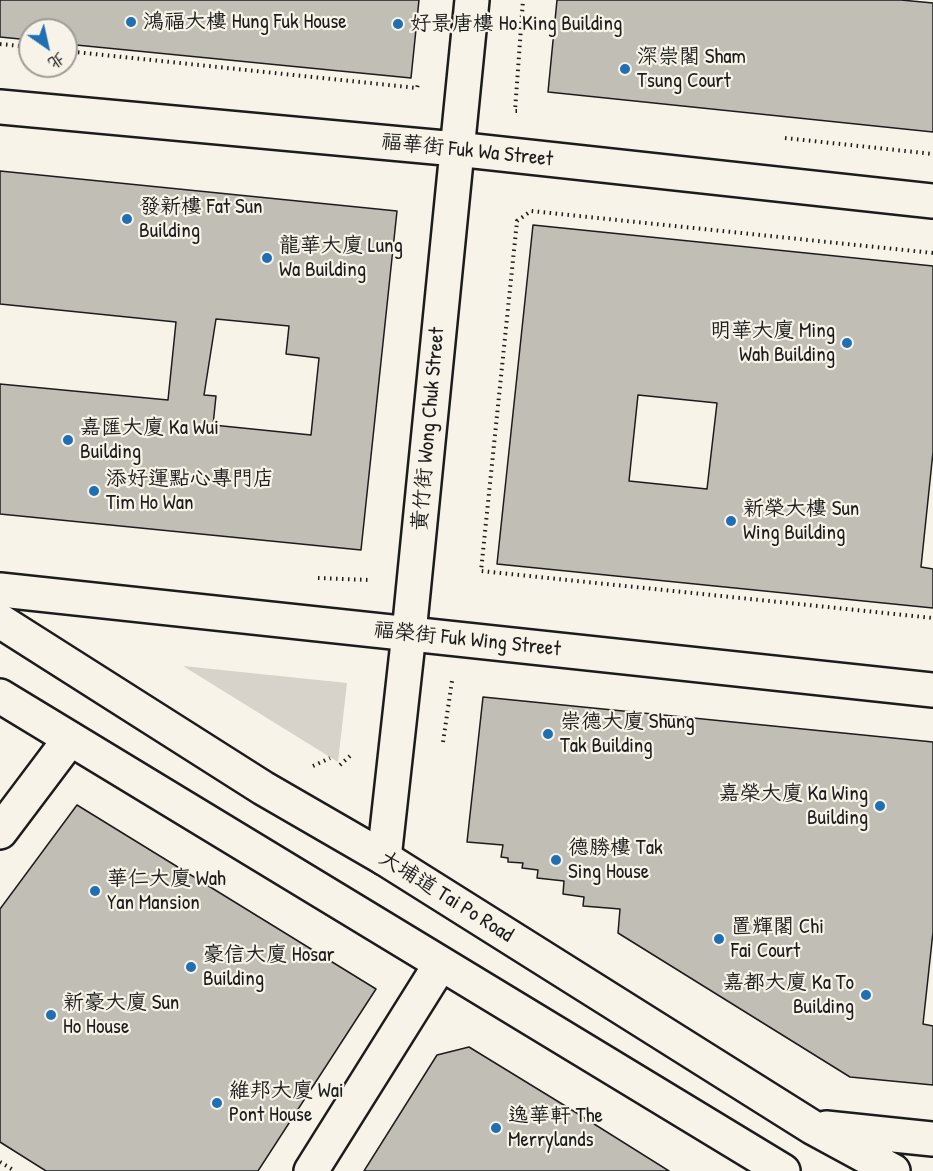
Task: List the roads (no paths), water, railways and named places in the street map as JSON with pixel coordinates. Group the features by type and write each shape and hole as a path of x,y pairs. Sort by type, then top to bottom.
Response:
{"street":[{"name":"黃竹街 Wong Chuk Street","path":"384,858 409,633 472,0"},
{"name":"福華街 Fuk Wa Street","path":"0,107 456,149 933,201"},
{"name":"福榮街 Fuk Wing Street","path":"0,590 933,690"},
{"name":"大埔道 Tai Po Road","path":"0,621 264,788 384,858 813,1127 893,1171"},
{"path":"0,696 783,1171"},
{"path":"0,832 70,740"},
{"path":"311,1171 440,965"},
{"path":"813,1127 933,1139"}],"place":[{"name":"鴻福大樓 Hung Fuk House","path":"131,22"},
{"name":"好景唐樓 Ho King Building","path":"398,24"},
{"name":"深崇閣 Sham Tsung Court","path":"625,69"},
{"name":"發新樓 Fat Sun Building","path":"127,219"},
{"name":"龍華大廈 Lung Wa Building","path":"267,258"},
{"name":"明華大廈 Ming Wah Building","path":"847,343"},
{"name":"嘉匯大廈 Ka Wui Building","path":"68,440"},
{"name":"添好運點心專門店 Tim Ho Wan","path":"94,491"},
{"name":"新榮大樓 Sun Wing Building","path":"731,521"},
{"name":"崇德大廈 Shung Tak Building","path":"548,734"},
{"name":"嘉榮大廈 Ka Wing Building","path":"880,806"},
{"name":"德勝樓 Tak Sing House","path":"556,860"},
{"name":"華仁大廈 Wah Yan Mansion","path":"95,891"},
{"name":"置輝閣 Chi Fai Court","path":"719,939"},
{"name":"豪信大廈 Hosar Building","path":"191,967"},
{"name":"嘉都大廈 Ka To Building","path":"866,995"},
{"name":"新豪大廈 Sun Ho House","path":"51,1015"},
{"name":"維邦大廈 Wai Pont House","path":"217,1103"},
{"name":"逸華軒 The Merrylands","path":"496,1128"}]}
